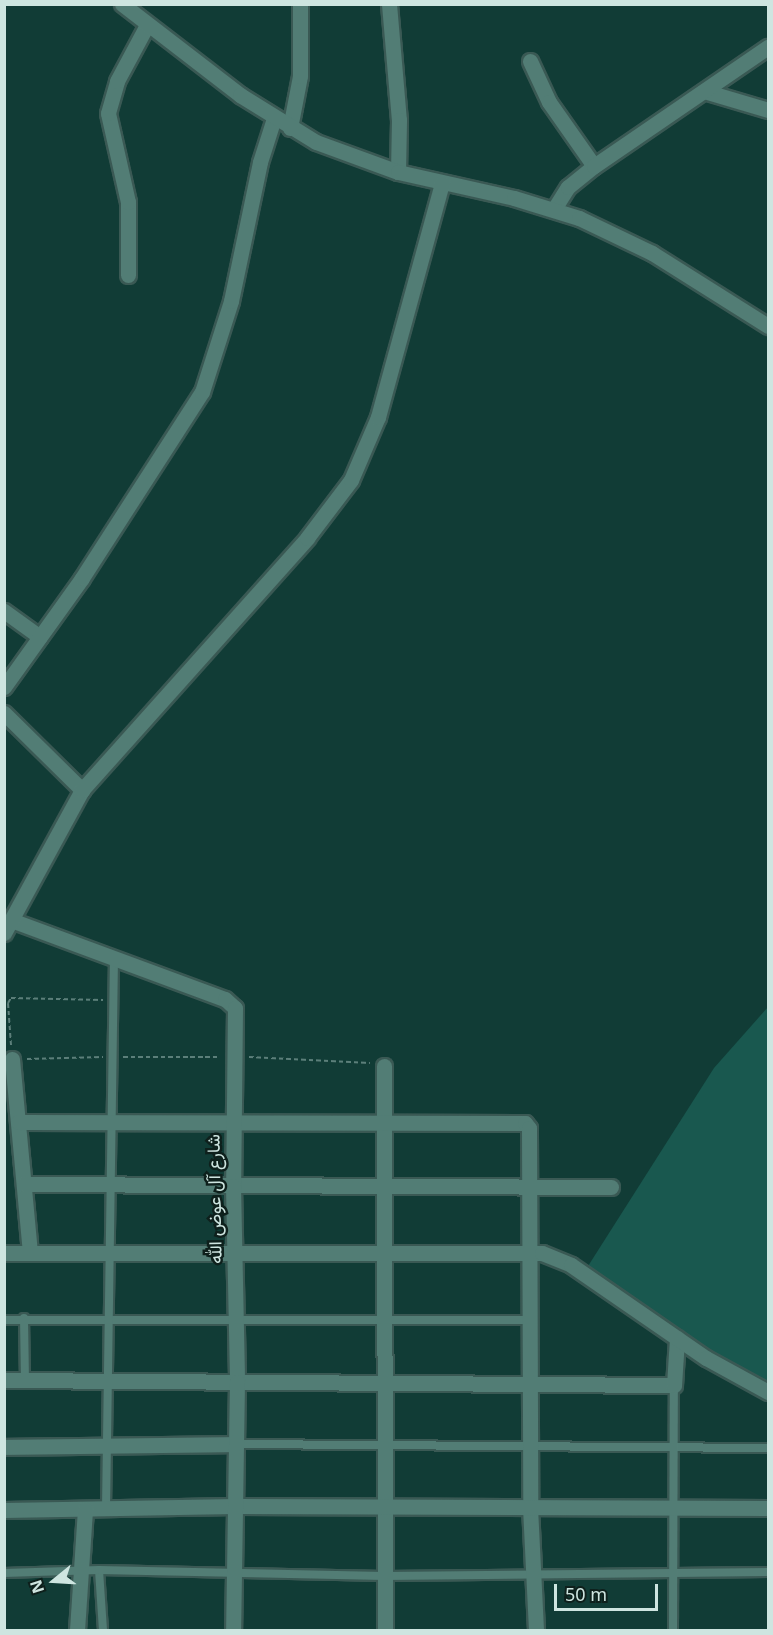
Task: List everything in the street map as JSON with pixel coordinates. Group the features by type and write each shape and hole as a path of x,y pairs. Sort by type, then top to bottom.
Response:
{"street":[{"path":"290,128 300,76 300,4"},
{"path":"389,4 397,84 399,172"},
{"path":"128,7 147,25 274,118 332,149 399,172 554,209 652,253 768,326"},
{"path":"128,275 128,202 109,106 117,81 147,25"},
{"path":"554,209 568,187 594,166 768,47"},
{"path":"530,61 549,102 594,166"},
{"path":"704,91 768,110"},
{"path":"4,687 40,637 202,392 231,301 260,162 274,118"},
{"path":"8,927 82,790 307,538 351,480 378,417 442,183"},
{"path":"4,611 40,637"},
{"path":"4,712 82,790"},
{"name":"شارع آل عوض الله","path":"8,927 114,956 230,1001 236,1012 233,1186 237,1382 233,1630"},
{"path":"12,1059 30,1252"},
{"path":"384,1066 382,1508 386,1630"},
{"path":"18,1122 523,1122 529,1128 527,1320 530,1507 536,1630"},
{"path":"24,1184 611,1187"},
{"path":"4,1253 108,1255 528,1253 550,1255 571,1265 706,1358 768,1392"},
{"path":"4,1380 383,1381 674,1385 677,1338"},
{"path":"4,1447 236,1444"},
{"path":"4,1510 236,1506 768,1508"},
{"path":"77,1630 85,1509"}],"lane":[{"path":"106,1509 109,1381 110,1057 114,956"},
{"path":"4,1320 24,1318 236,1318 527,1320"},
{"path":"24,1318 25,1379"},
{"path":"673,1630 674,1385"},
{"path":"236,1444 529,1443 768,1448"},
{"path":"99,1570 103,1630"},
{"path":"4,1573 99,1570 384,1576 768,1572"}],"path":[{"path":"112,1000 10,998 12,1059 234,1056 384,1066"}],"green space":[{"path":"768,1007 768,1391 583,1274 714,1068"}]}
